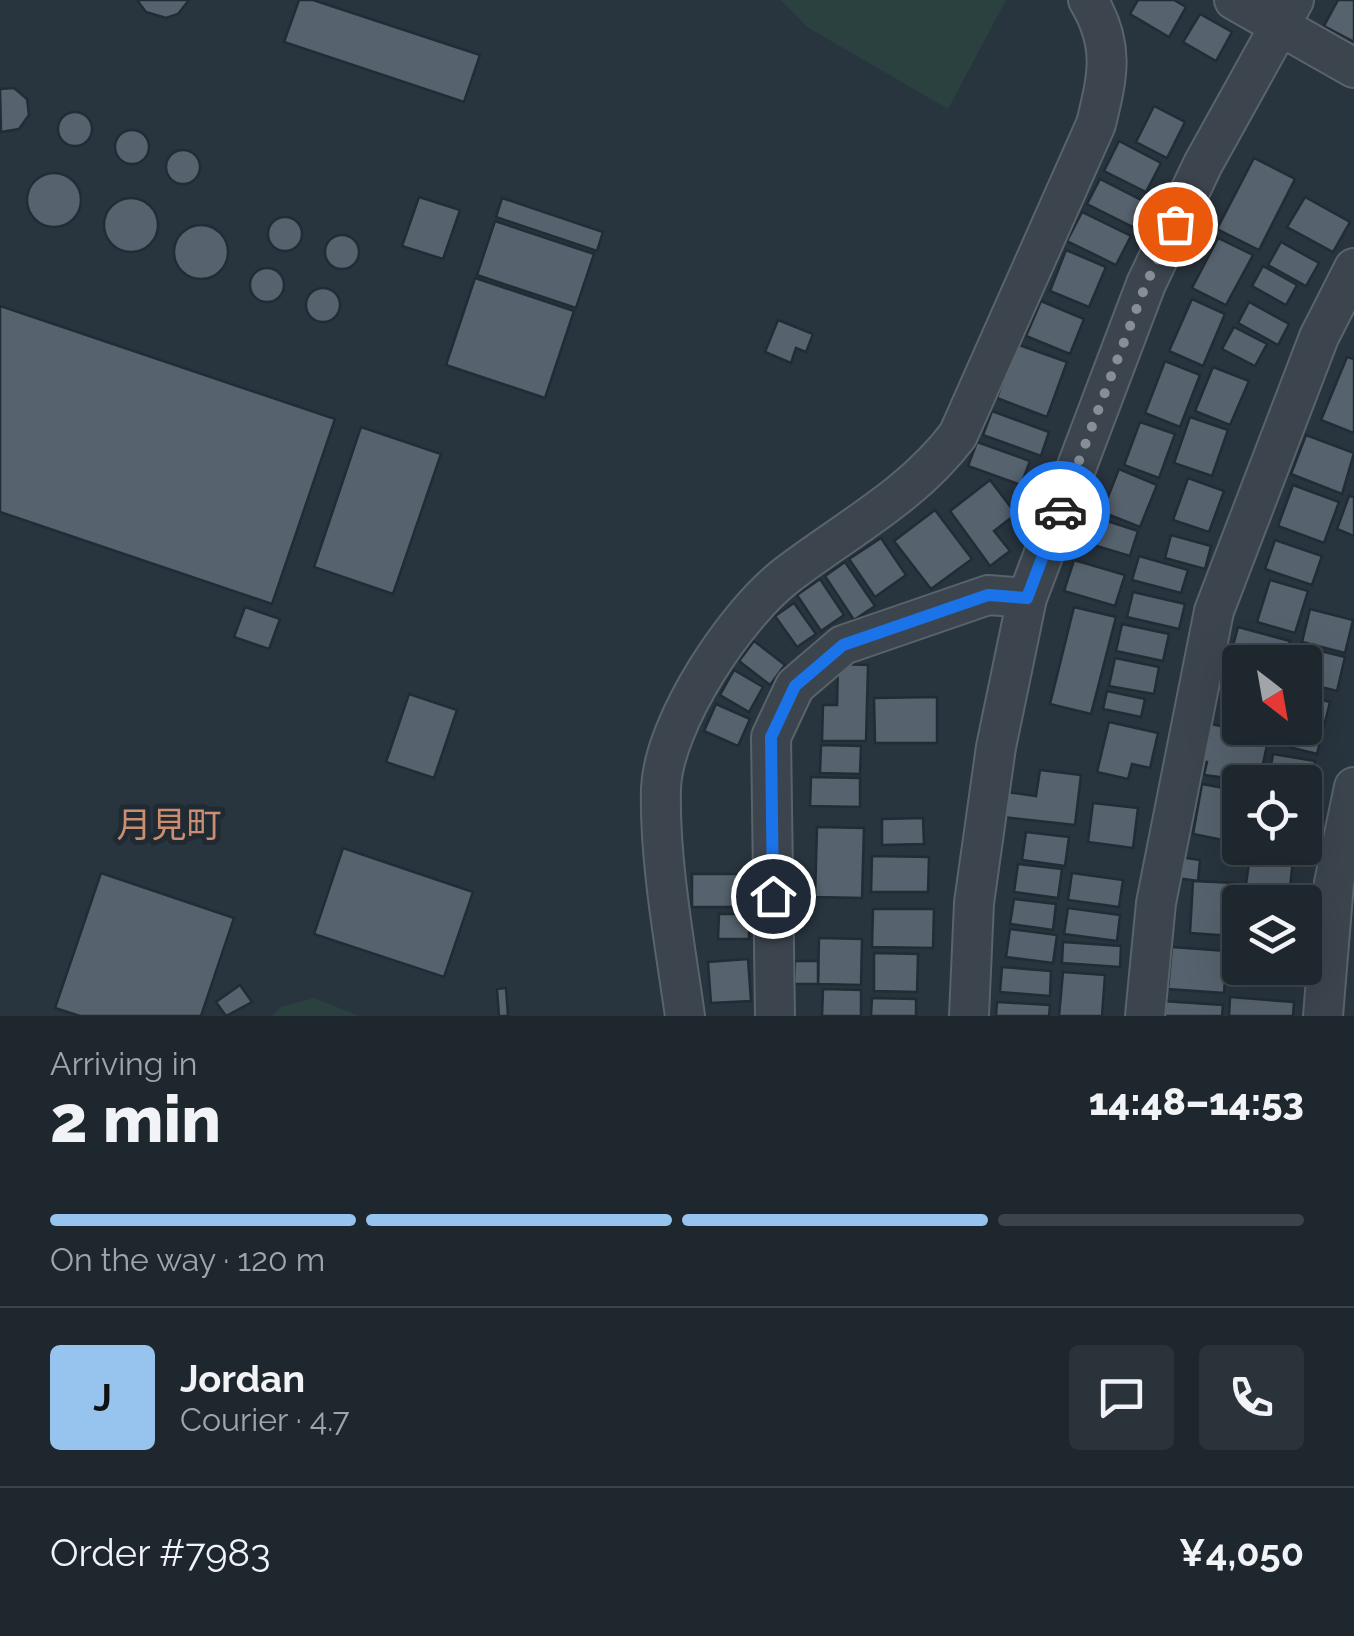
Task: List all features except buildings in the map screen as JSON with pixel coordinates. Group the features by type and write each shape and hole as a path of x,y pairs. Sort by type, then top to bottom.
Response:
{"street":[{"path":"686,1016 672,926 661,786 672,736 725,641 754,604 787,575 933,468 958,434 1096,124 1109,70 1102,23 1088,0"},
{"path":"1234,0 1287,12 1354,68"},
{"path":"969,1016 974,903 996,747 1027,598 1146,284 1204,164 1287,12"},
{"path":"1146,1016 1156,903 1214,612 1319,337 1354,268"},
{"path":"775,1016 771,737 795,686 843,645 988,595 1027,598"},
{"path":"1323,1016 1334,883 1354,787"}],"green space":[{"path":"781,0 1006,0 948,109 807,27"},
{"path":"314,998 360,1016 271,1016 281,1007"}],"way so far":[{"path":"1060,511 1146,284 1175,224"}],"district":[{"name":"月見町","path":"169,824"}],"route":[{"path":"773,896 771,737 795,686 843,645 988,595 1027,598 1060,511"}]}
